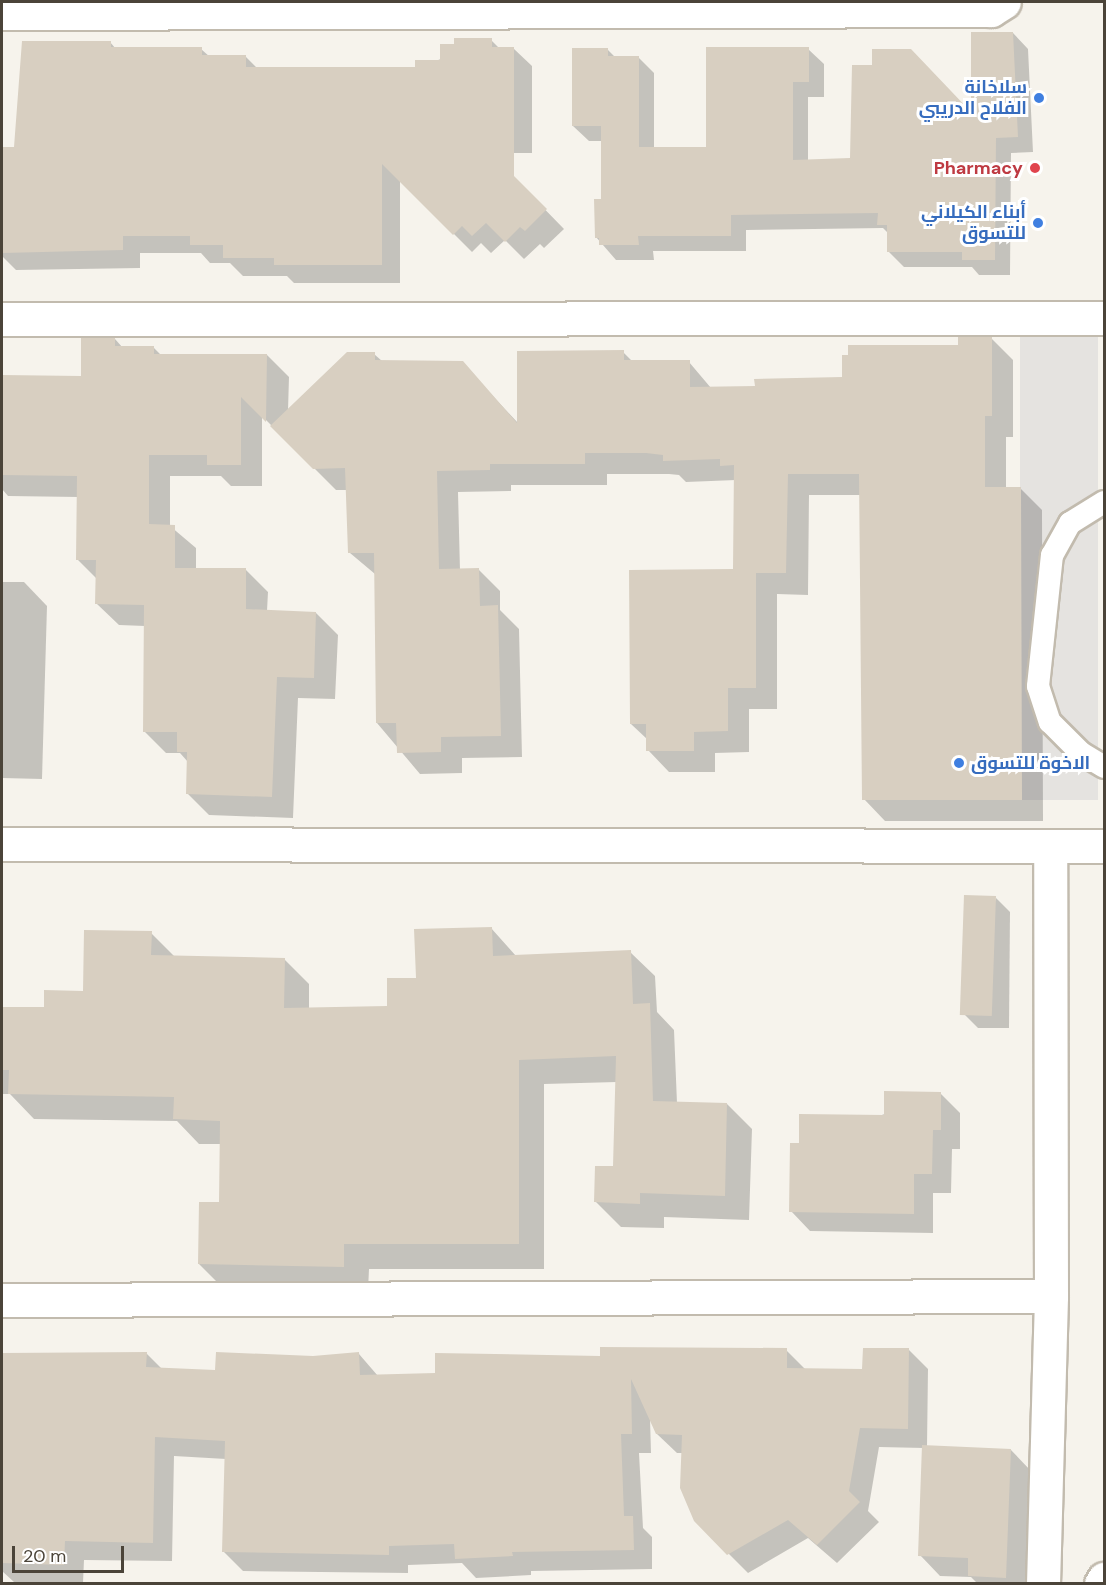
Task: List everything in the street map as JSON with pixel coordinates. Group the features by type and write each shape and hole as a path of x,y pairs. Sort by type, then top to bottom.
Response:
{"street":[{"path":"2,12 991,10 1004,2"},
{"path":"2,319 1104,318"},
{"path":"2,844 1104,846"},
{"path":"1043,1584 1051,1296 1050,846"},
{"path":"2,1300 1051,1296"},
{"path":"1101,1584 1104,1579"}],"lane":[{"path":"1104,502 1070,523 1052,555 1038,686 1050,722 1081,753 1104,767"}],"shaded area":[{"path":"1020,332 1098,332 1098,800 1020,800"}],"building":[{"path":"971,32 1013,32 1018,137 996,138 995,260 962,260 962,252 887,252 887,225 877,225 878,213 731,215 731,236 638,236 639,245 599,245 599,238 595,238 594,199 601,199 601,126 572,126 572,48 608,48 608,56 639,56 639,147 706,147 706,47 809,47 809,82 793,82 793,160 850,158 852,65 872,65 872,49 911,49 971,112"},
{"path":"454,38 492,38 492,47 514,47 514,176 547,209 525,231 520,227 505,242 486,223 472,236 462,226 453,235 382,164 382,265 274,265 274,258 223,258 223,245 190,245 190,236 123,236 123,250 2,253 2,147 14,147 22,41 111,41 111,47 202,47 202,55 246,55 246,67 415,67 415,60 440,60 440,44 454,44"},
{"path":"958,337 992,337 992,416 985,416 985,487 1021,487 1022,800 862,800 859,474 788,474 786,573 756,573 756,688 728,688 728,731 694,732 694,751 646,751 646,724 630,724 629,570 733,569 734,465 720,466 720,459 663,461 663,455 646,453 585,453 585,464 490,464 490,470 437,471 439,569 479,568 480,606 498,605 501,736 441,737 441,752 397,753 396,723 376,723 374,553 348,553 345,468 313,469 270,426 347,352 375,352 375,360 463,361 517,423 517,351 624,350 624,360 690,360 690,387 755,386 754,379 842,377 842,355 848,355 848,345 958,345"},
{"path":"81,338 115,338 115,346 154,346 154,354 267,354 266,422 241,397 241,465 207,465 207,455 149,455 149,524 175,525 175,568 246,568 246,609 316,612 314,678 277,677 272,797 186,794 187,752 177,752 177,732 143,732 144,605 95,604 96,560 76,560 77,476 2,475 2,375 81,376"},
{"path":"964,895 996,896 992,1016 960,1015"},
{"path":"492,927 493,956 631,950 633,1004 650,1003 653,1101 727,1103 725,1196 640,1193 640,1204 594,1202 595,1166 613,1166 616,1056 519,1060 519,1244 344,1244 344,1267 198,1264 199,1202 219,1202 220,1121 173,1119 174,1097 8,1094 9,1070 2,1070 2,1007 44,1007 44,990 83,991 84,930 152,931 151,955 285,958 284,1008 387,1006 387,978 416,978 414,929"},
{"path":"884,1091 941,1092 941,1130 933,1130 932,1174 914,1174 914,1214 789,1212 790,1143 799,1143 799,1114 884,1115"},
{"path":"600,1347 787,1348 787,1368 862,1369 863,1348 909,1348 908,1429 860,1428 849,1491 860,1502 817,1545 788,1520 727,1555 694,1521 680,1488 682,1435 656,1434 631,1379 632,1434 621,1434 624,1516 633,1516 634,1550 512,1552 513,1556 455,1559 454,1544 389,1546 389,1555 222,1552 225,1441 155,1437 153,1543 65,1541 64,1565 2,1563 2,1353 147,1352 146,1367 215,1370 216,1352 313,1356 359,1352 360,1375 435,1373 435,1353 600,1356"},
{"path":"922,1445 1011,1449 1006,1578 968,1576 968,1558 918,1556"}],"place":[{"name":"سلاخانة الفلاح الدريبي","path":"1039,98"},
{"name":"Pharmacy","path":"1035,168"},
{"name":"أبناء الكيلاني للتسوق","path":"1038,223"},
{"name":"الاخوة للتسوق","path":"959,763"}]}
